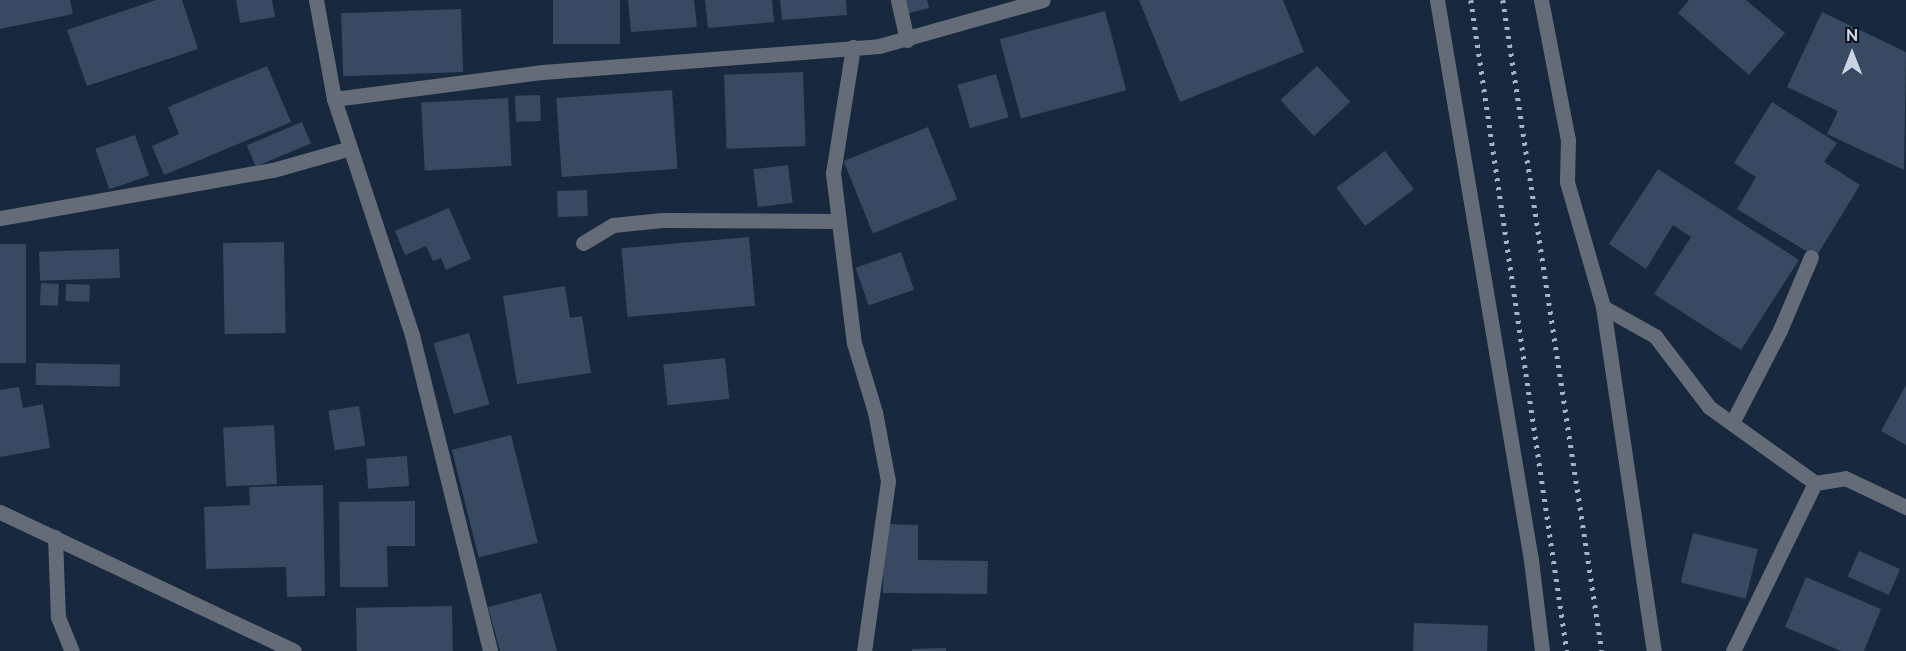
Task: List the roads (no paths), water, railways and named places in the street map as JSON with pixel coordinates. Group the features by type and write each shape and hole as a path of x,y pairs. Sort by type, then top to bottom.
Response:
{"street":[{"path":"316,0 334,99 348,149 412,335 490,651"},
{"path":"898,0 907,40"},
{"path":"334,99 543,72 853,47 907,40 1043,0"},
{"path":"1437,0 1531,560 1542,651"},
{"path":"1541,0 1568,140 1567,182 1603,307 1654,651"},
{"path":"853,47 833,173 854,344 875,412 888,481 864,651"},
{"path":"0,218 273,170 348,149"},
{"path":"583,243 613,225 662,220 839,221"},
{"path":"1732,423 1780,330 1811,257"},
{"path":"1603,307 1655,336 1709,407 1815,483 1845,478 1906,507"},
{"path":"1733,651 1815,483"},
{"path":"0,512 294,651"},
{"path":"55,537 58,617 72,651"}],"railway":[{"path":"1471,0 1567,651"},
{"path":"1503,0 1602,651"}]}
